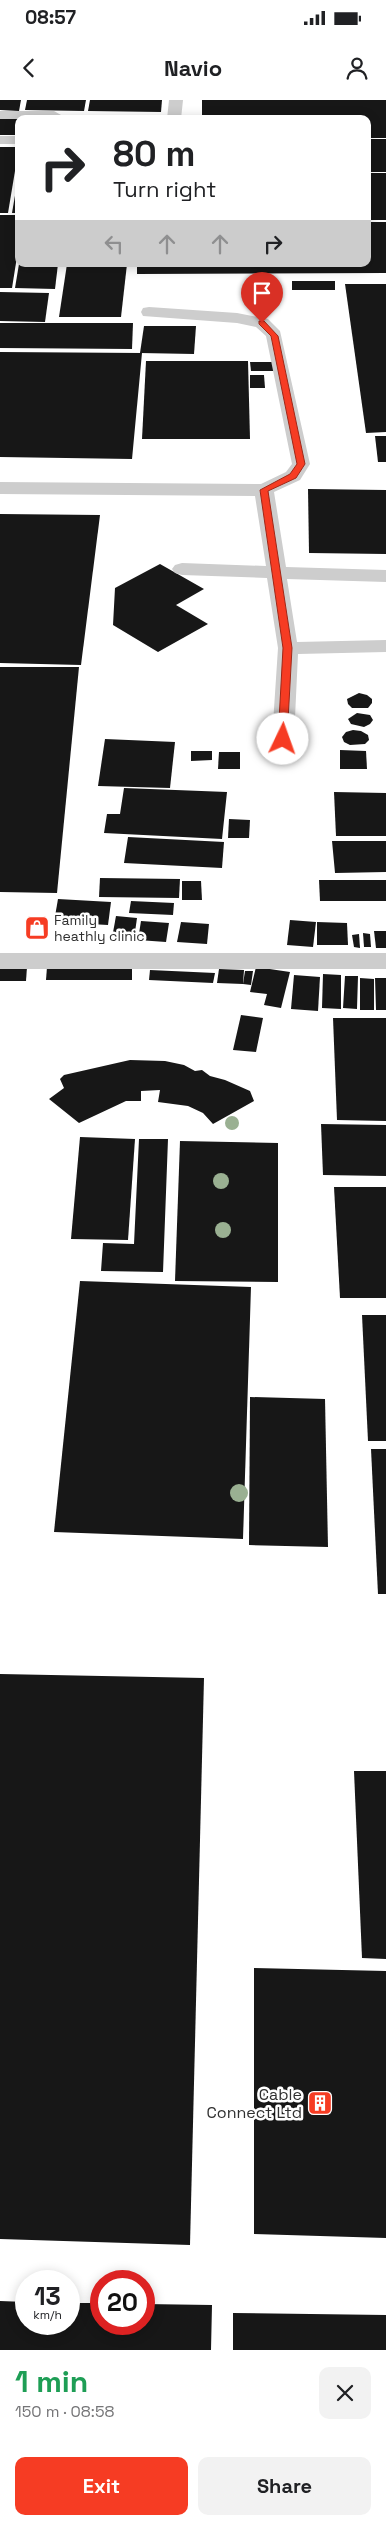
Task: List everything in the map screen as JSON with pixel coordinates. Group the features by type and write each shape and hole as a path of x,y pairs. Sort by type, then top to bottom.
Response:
{"street":[{"path":"174,115 176,100"},
{"path":"0,115 54,115"},
{"path":"0,140 15,140"},
{"path":"0,488 264,490 293,476 301,464 274,336 262,323 237,318 149,312"},
{"path":"264,490 288,648 283,739"},
{"path":"182,569 275,570 386,576"},
{"path":"288,648 386,646"},
{"path":"0,961 386,961"}],"building":[{"path":"0,100 21,100 19,111 0,110"},
{"path":"27,100 86,100 84,111 25,110"},
{"path":"90,100 162,100 161,112 88,111"},
{"path":"202,100 386,100 386,138 371,138 371,115 202,115"},
{"path":"0,119 15,119 15,135 0,135"},
{"path":"371,139 386,139 386,172 371,172"},
{"path":"0,147 15,147 15,171 8,213 0,213"},
{"path":"371,173 386,173 386,220 371,220"},
{"path":"15,196 15,213 12,213"},
{"path":"0,215 15,215 15,267 12,288 0,288"},
{"path":"371,222 386,222 386,273 137,274 137,267 371,267"},
{"path":"18,267 58,267 55,289 15,288"},
{"path":"67,267 127,267 121,317 59,317"},
{"path":"292,281 335,281 335,290 292,290"},
{"path":"345,284 386,284 386,432 366,433"},
{"path":"0,292 49,293 45,322 0,321"},
{"path":"0,323 133,323 132,349 0,348"},
{"path":"144,326 196,326 194,354 140,353"},
{"path":"0,352 142,353 132,459 0,457"},
{"path":"146,361 248,361 250,439 142,439"},
{"path":"250,362 276,362 276,371 251,371"},
{"path":"250,375 264,375 265,388 250,388"},
{"path":"375,436 386,436 386,462 378,462"},
{"path":"308,489 386,490 386,554 309,553"},
{"path":"0,514 100,515 81,665 0,663"},
{"path":"160,564 204,589 176,605 208,624 158,652 113,625 115,588"},
{"path":"0,667 79,667 57,893 0,892"},
{"path":"359,693 367,695 372,699 372,703 368,708 352,708 348,704 347,699"},
{"path":"357,713 370,715 373,720 364,727 351,724 348,719"},
{"path":"353,730 361,731 368,735 369,740 365,744 350,745 344,742 342,737 346,732"},
{"path":"105,739 175,742 170,788 98,786"},
{"path":"340,750 366,751 367,769 340,769"},
{"path":"191,751 212,751 212,760 191,761"},
{"path":"219,752 240,752 240,769 218,769"},
{"path":"124,788 227,792 222,839 104,833 107,814 120,814"},
{"path":"334,792 386,793 386,836 336,836"},
{"path":"229,819 250,820 249,838 228,838"},
{"path":"128,837 224,842 222,868 124,863"},
{"path":"332,841 386,841 386,872 335,873"},
{"path":"100,878 180,879 179,898 99,897"},
{"path":"319,880 386,880 386,901 320,901"},
{"path":"182,881 201,881 202,900 182,900"},
{"path":"58,899 111,902 108,925 54,922"},
{"path":"131,901 174,903 173,915 129,913"},
{"path":"116,916 137,918 134,939 112,938"},
{"path":"290,920 316,922 313,947 287,945"},
{"path":"141,921 169,923 166,942 138,940"},
{"path":"181,922 209,924 207,944 177,942"},
{"path":"317,922 347,923 348,945 317,945"},
{"path":"374,931 386,931 386,948 376,948"},
{"path":"363,933 370,934 371,947 364,947"},
{"path":"359,934 360,948 354,947 352,935"},
{"path":"0,967 27,967 26,981 0,981"},
{"path":"47,967 132,967 132,980 46,980"},
{"path":"256,967 290,972 281,1008 264,1005 267,994 250,992"},
{"path":"219,969 244,970 243,984 217,983"},
{"path":"150,970 215,973 213,983 149,980"},
{"path":"245,971 253,971 251,985 243,984"},
{"path":"323,974 341,975 341,1009 322,1008"},
{"path":"294,975 320,977 318,1011 291,1009"},
{"path":"345,976 358,976 357,1009 343,1008"},
{"path":"360,978 374,979 374,1010 360,1010"},
{"path":"375,978 386,978 386,1010 376,1010"},
{"path":"241,1015 263,1018 256,1052 233,1050"},
{"path":"333,1018 386,1018 386,1121 337,1120"},
{"path":"130,1060 165,1061 184,1065 195,1071 202,1070 210,1076 225,1080 250,1091 254,1101 213,1124 203,1113 188,1106 158,1102 160,1090 141,1091 141,1101 126,1101 79,1123 49,1099 64,1088 60,1079 64,1075"},
{"path":"321,1124 386,1125 386,1176 323,1175"},
{"path":"80,1137 135,1139 128,1240 71,1239"},
{"path":"139,1139 168,1139 163,1272 101,1271 103,1243 134,1244"},
{"path":"180,1141 278,1143 278,1282 175,1281"},
{"path":"334,1187 386,1187 386,1298 340,1298"},
{"path":"80,1281 251,1287 243,1539 54,1532"},
{"path":"362,1315 386,1315 386,1441 368,1441"},
{"path":"250,1397 325,1399 328,1547 249,1545"},
{"path":"371,1449 386,1449 386,1594 378,1594"},
{"path":"0,1674 204,1678 190,2245 0,2239"},
{"path":"354,1771 386,1771 386,1959 362,1958"},
{"name":"Cable Connect Ltd","path":"254,1968 386,1971 386,2238 254,2234"},
{"path":"0,2301 15,2302 15,2335 80,2335 80,2303 90,2303 90,2335 155,2335 155,2304 212,2305 211,2350 0,2350"},
{"path":"233,2313 386,2315 386,2350 233,2350"}],"place":[{"name":"Family heathly clinic","path":"37,928"},
{"name":"Cable Connect Ltd","path":"320,2103"}],"route":[{"path":"262,323 274,336 301,464 293,476 264,490 288,648 283,739"}]}
